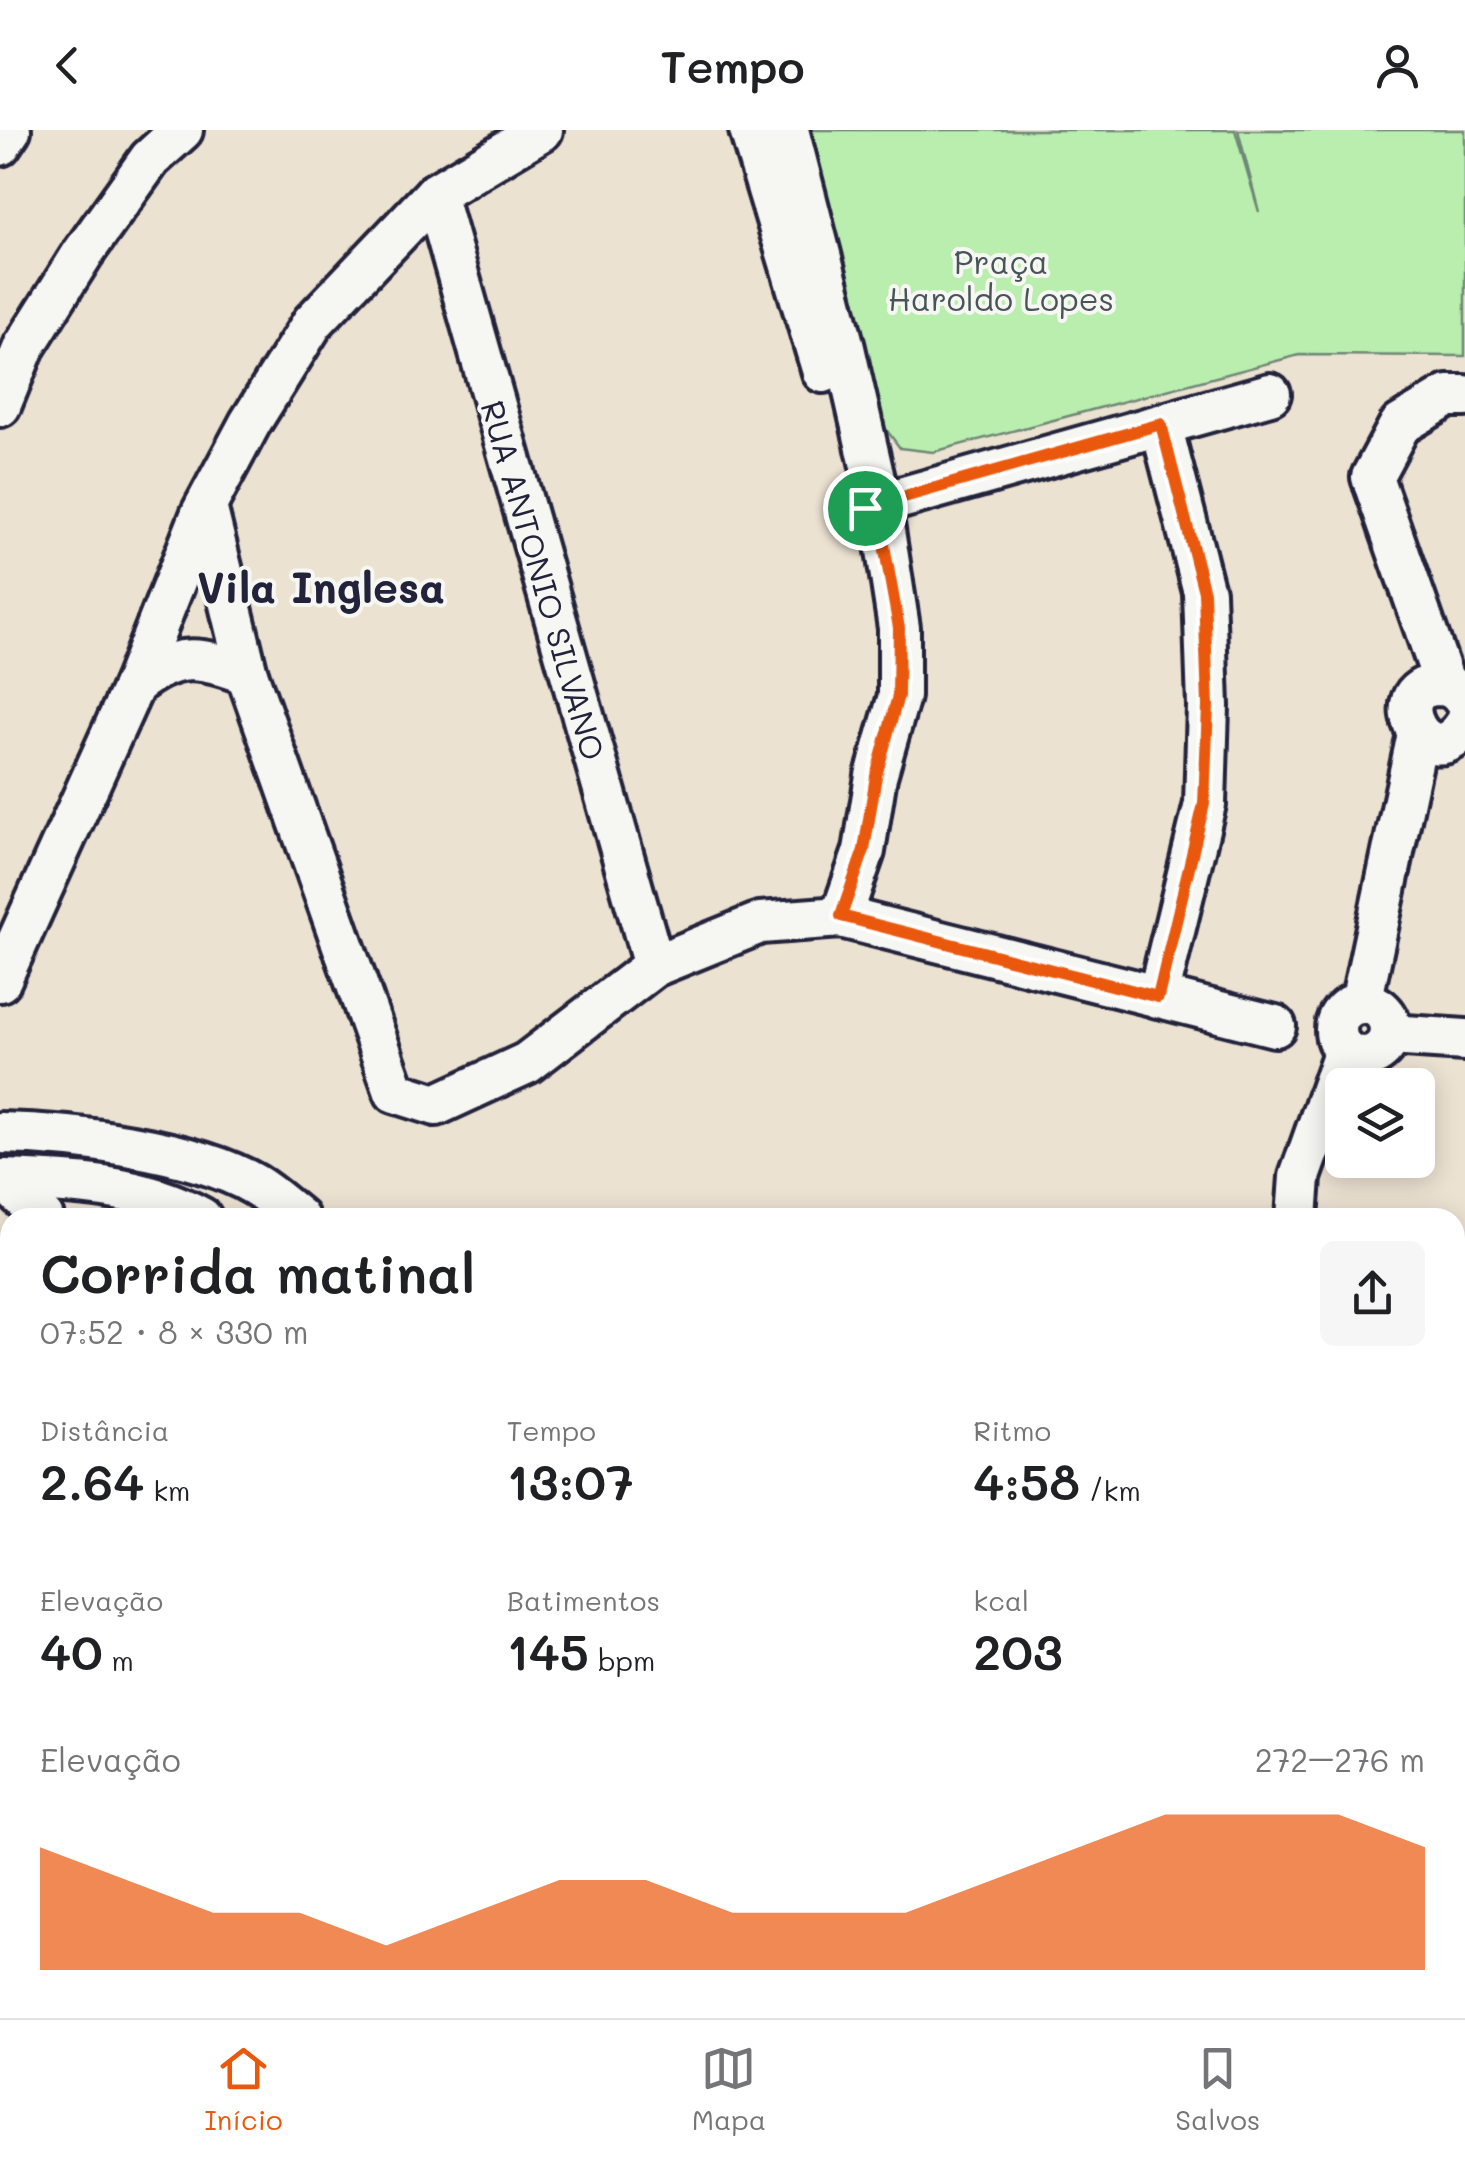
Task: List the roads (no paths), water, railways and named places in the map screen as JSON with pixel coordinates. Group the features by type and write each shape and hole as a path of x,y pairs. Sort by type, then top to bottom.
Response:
{"street":[{"path":"0,144 10,130"},
{"path":"0,406 24,347 83,253 150,159 182,130"},
{"path":"0,981 134,685 206,506 250,423 313,322 435,194 542,130"},
{"path":"750,130 884,545 899,628 898,696 876,776 864,850 841,916"},
{"path":"788,130 872,506"},
{"name":"RUA ANTONIO SILVANO","path":"435,194 654,966"},
{"path":"872,506 1270,394"},
{"path":"1455,694 1372,477 1400,425 1448,396 1465,396"},
{"path":"1158,997 1204,804 1208,706 1204,592 1161,424"},
{"path":"206,506 247,674 395,1092 436,1105 527,1063 654,966 760,923 841,916 1275,1026"},
{"path":"134,685 156,668 183,659 212,661 247,674"},
{"path":"1455,694 1426,688 1412,702 1411,721 1418,734 1429,741 1448,741 1465,725"},
{"path":"1360,1003 1418,734"},
{"path":"1360,1003 1381,1008 1390,1024 1390,1036 1372,1056 1357,1056 1345,1050 1338,1038 1338,1020 1348,1007 1360,1003"},
{"path":"1390,1036 1465,1040"},
{"path":"1298,1208 1300,1177 1345,1050"},
{"path":"0,1132 54,1134 195,1160 254,1184 285,1208"},
{"path":"3,1180 110,1187 157,1197 177,1208"},
{"path":"3,1180 32,1208"}],"district":[{"name":"Vila Inglesa","path":"321,586"}],"park label":[{"name":"Praça Haroldo Lopes","path":"1001,280"}]}
